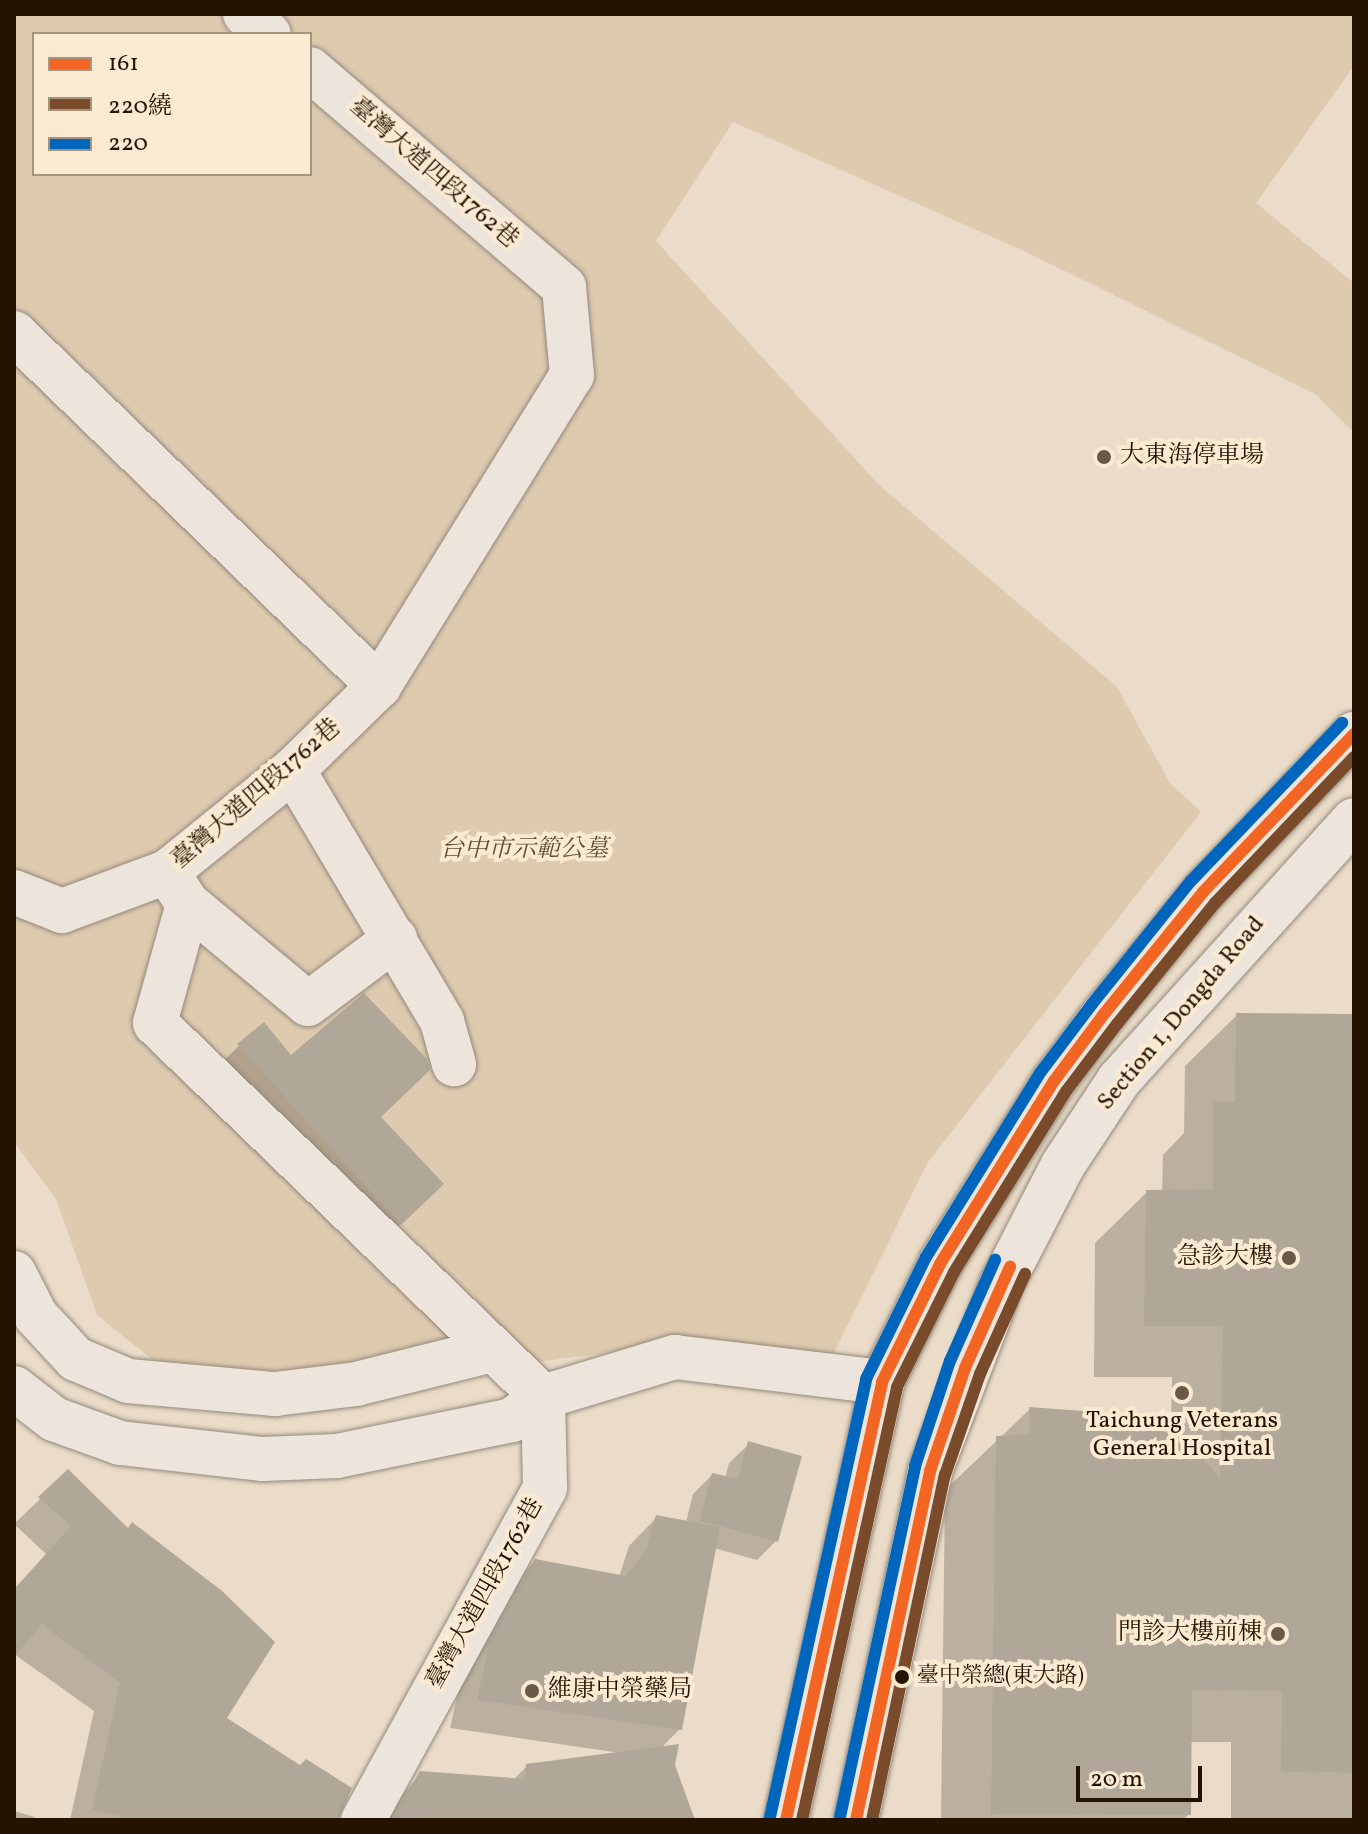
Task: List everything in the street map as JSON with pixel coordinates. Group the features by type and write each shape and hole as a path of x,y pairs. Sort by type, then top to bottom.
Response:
{"street":[{"path":"245,14 267,32"},
{"name":"臺灣大道四段1762巷","path":"312,71 564,287 572,375 379,686 178,888 155,1023 543,1397 545,1488 363,1820"},
{"path":"14,333 379,686"},
{"path":"786,1820 882,1382 940,1264 1054,1081 1203,892 1354,734"},
{"path":"293,770 442,1021 454,1064"},
{"name":"Section 1, Dongda Road","path":"856,1820 930,1471 1001,1285 1063,1165 1119,1080 1354,820"},
{"path":"15,891 62,911 178,888 308,1004 395,939"},
{"path":"14,1273 36,1316 76,1359 128,1381 275,1394 356,1384 492,1350"},
{"path":"14,1388 54,1419 120,1443 263,1459 337,1456 476,1429 512,1420 543,1397 675,1357 882,1382"}],"green space":[{"name":"台中市示範公墓","path":"14,14 1354,14 1354,66 1256,203 1354,283 1354,432 1315,394 1026,252 733,122 656,241 880,486 1117,687 1170,783 1201,812 928,1162 827,1367 659,1346 423,1377 169,1373 97,1315 56,1199 14,1142"}],"building":[{"path":"364,993 427,1059 430,1070 381,1117 444,1184 401,1225 237,1044 264,1022 291,1055"},
{"name":"Taichung Veterans General Hospital","path":"1236,1013 1354,1014 1354,1773 1281,1772 1282,1691 1192,1690 1191,1815 991,1814 996,1436 1030,1434 1029,1407 1165,1417 1220,1478 1223,1326 1144,1326 1146,1190 1213,1189 1213,1101 1235,1102"},
{"path":"748,1441 802,1456 778,1542 700,1521 712,1473 738,1479"},
{"path":"68,1469 128,1528 132,1522 222,1591 275,1642 227,1718 300,1765 306,1759 352,1788 338,1820 136,1820 92,1810 120,1683 42,1624 14,1657 14,1590 71,1526 38,1497"},
{"path":"656,1515 720,1527 682,1730 477,1700 490,1640 535,1559 626,1576 646,1550"},
{"path":"679,1744 675,1765 695,1820 392,1820 420,1771 525,1779 526,1764"}],"transit line":[{"name":"220","path":"770,1817 866,1379 926,1257 1040,1073 1092,1004 1191,881 1342,723"},
{"name":"161","path":"786,1820 882,1382 940,1264 1054,1081 1104,1014 1203,892 1354,734"},
{"name":"220繞","path":"802,1820 897,1387 954,1272 1067,1090 1117,1024 1215,903 1354,757"},
{"name":"220","path":"840,1817 915,1466 950,1361 995,1260"},
{"name":"161","path":"856,1820 930,1471 965,1368 1010,1267"},
{"name":"220繞","path":"872,1820 945,1475 980,1374 1025,1274"}],"place":[{"name":"大東海停車場","path":"1104,457"},
{"name":"急診大樓","path":"1289,1258"},
{"name":"Taichung Veterans General Hospital","path":"1182,1393"},
{"name":"門診大樓前棟","path":"1278,1634"},
{"name":"臺中榮總(東大路)","path":"902,1677"},
{"name":"維康中榮藥局","path":"532,1691"}]}
